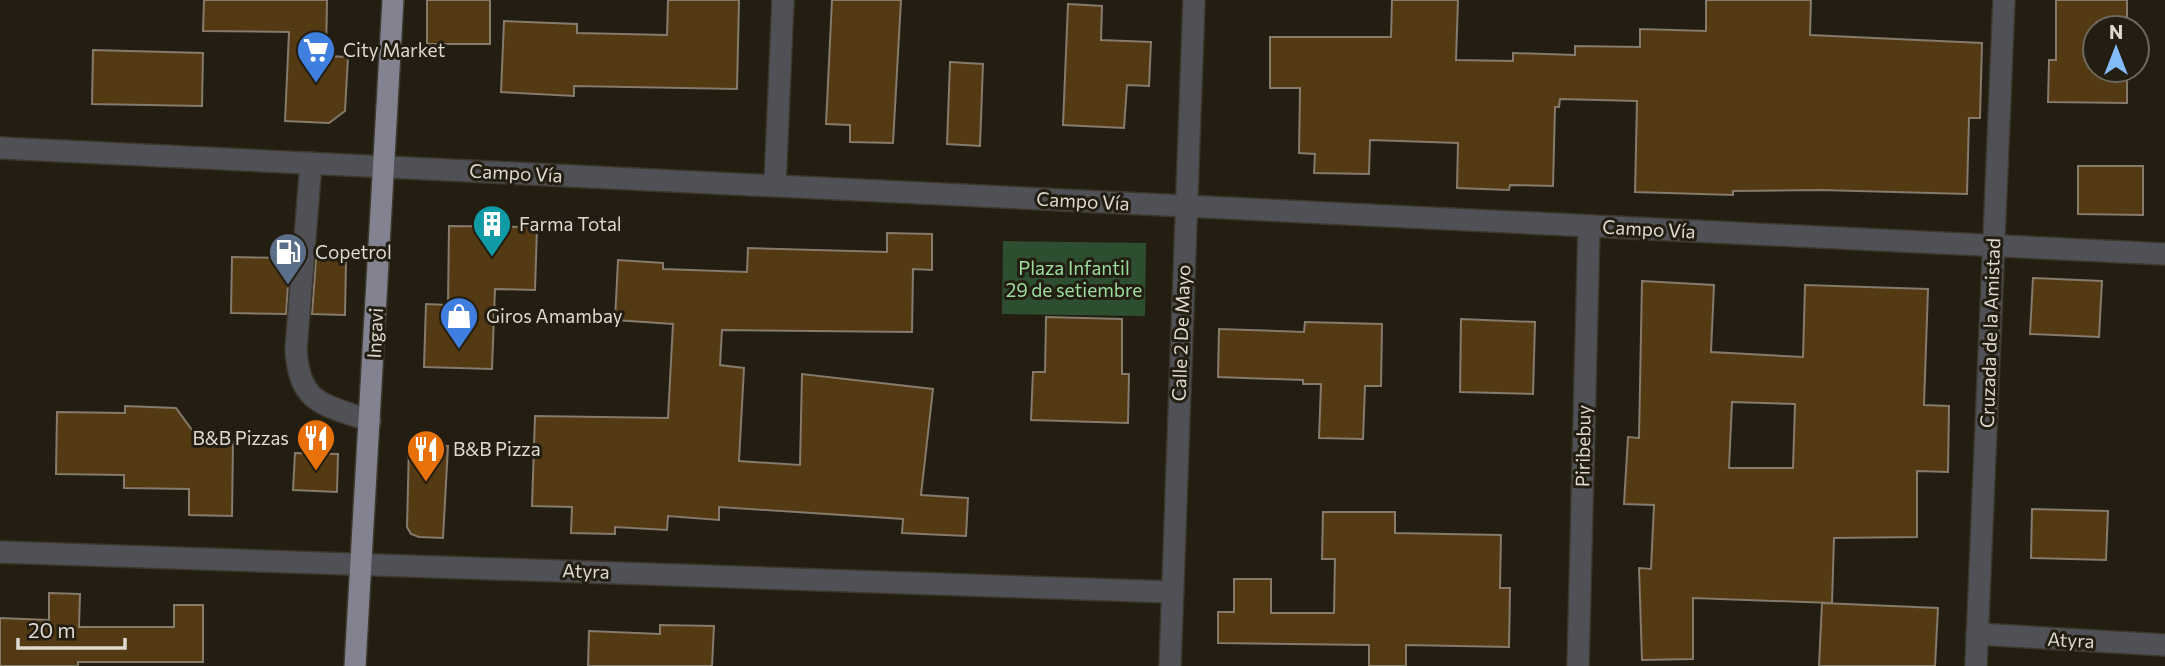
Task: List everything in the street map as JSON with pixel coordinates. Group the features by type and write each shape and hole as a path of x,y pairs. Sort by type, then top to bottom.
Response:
{"main road":[{"name":"Ingavi","path":"355,666 393,0"}],"street":[{"path":"775,186 783,0"},
{"name":"Calle 2 De Mayo","path":"1170,666 1194,0"},
{"name":"Cruzada de la Amistad","path":"1976,666 2004,0"},
{"name":"Campo Vía","path":"0,148 2165,254"},
{"path":"311,163 296,349 298,372 303,387 320,403 370,421"},
{"name":"Piribebuy","path":"1578,666 1588,226"},
{"name":"Atyra","path":"0,552 1173,592"},
{"name":"Atyra","path":"1977,634 2165,645"}],"green space":[{"name":"Plaza Infantil 29 de setiembre","path":"1003,241 1146,243 1145,316 1002,314"}],"building":[{"path":"204,0 327,0 326,56 348,57 345,111 329,123 285,121 289,32 203,31"},
{"path":"427,0 490,0 490,44 427,44"},
{"path":"668,0 739,0 737,89 574,86 574,96 501,92 504,21 577,24 577,33 667,35"},
{"path":"832,0 901,0 893,143 850,142 850,125 826,124"},
{"path":"1392,0 1458,0 1456,60 1513,61 1513,53 1575,55 1575,46 1640,47 1640,29 1706,31 1706,0 1811,0 1810,35 1982,43 1980,118 1969,118 1967,194 1821,190 1733,191 1733,195 1635,192 1637,101 1560,99 1559,107 1555,107 1553,186 1510,185 1509,190 1457,188 1458,143 1370,140 1369,174 1314,173 1315,154 1299,153 1300,88 1270,88 1270,37 1391,37"},
{"path":"2056,0 2127,0 2127,14 2081,14 2081,84 2127,84 2127,103 2048,102 2049,60 2056,60"},
{"path":"1068,4 1102,6 1101,40 1151,42 1149,86 1127,85 1124,128 1063,125"},
{"path":"93,50 203,53 202,106 92,104"},
{"path":"950,62 983,64 980,146 947,144"},
{"path":"2078,166 2143,166 2143,215 2078,214"},
{"path":"449,226 537,227 535,290 495,289 492,369 424,367 426,304 448,305"},
{"path":"887,233 932,234 932,270 913,269 912,332 722,330 720,365 744,368 739,461 800,465 802,374 933,389 921,495 968,498 966,536 902,533 903,519 719,507 719,520 668,516 667,530 615,527 615,534 571,533 572,507 532,506 535,416 668,418 673,324 615,320 618,260 663,263 663,269 747,272 748,248 887,252"},
{"path":"232,257 290,258 286,314 231,313"},
{"path":"316,259 346,259 345,315 312,314"},
{"path":"2033,278 2102,281 2099,337 2030,334"},
{"path":"1642,281 1714,285 1711,352 1803,357 1805,285 1928,289 1924,405 1949,406 1948,472 1917,471 1917,537 1834,538 1832,603 1693,598 1693,659 1642,660 1639,568 1651,569 1654,505 1624,504 1628,437 1639,438","holes":["1732,402 1795,404 1793,468 1729,468"]},
{"path":"1046,317 1122,319 1122,374 1129,374 1128,423 1031,420 1033,372 1045,372"},
{"path":"1461,319 1535,322 1533,394 1460,392"},
{"path":"1305,322 1382,324 1381,386 1365,386 1363,439 1319,438 1321,384 1303,384 1303,380 1218,377 1219,329 1304,332"},
{"path":"125,406 176,408 200,441 233,442 232,516 189,515 189,489 124,488 124,475 56,474 57,412 125,413"},
{"name":"B&B Pizza","path":"409,444 448,446 443,538 419,537 411,534 407,527"},
{"name":"B&B Pizzas","path":"295,453 338,454 337,492 293,490"},
{"path":"2032,509 2108,511 2106,560 2031,558"},
{"path":"1323,512 1395,512 1395,533 1501,535 1500,588 1510,588 1509,647 1406,645 1406,666 1369,666 1369,645 1218,643 1218,612 1234,612 1234,579 1271,579 1271,613 1334,613 1335,559 1322,559"},
{"path":"49,593 80,594 79,627 174,627 174,605 203,605 203,662 78,662 78,666 0,666 0,618 49,620"},
{"path":"1822,603 1938,608 1935,666 1819,666"},
{"path":"660,625 714,626 712,666 588,666 589,631 660,634"}],"place":[{"name":"City Market","path":"316,84"},
{"name":"Farma Total","path":"492,258"},
{"name":"Copetrol","path":"288,286"},
{"name":"Giros Amambay","path":"459,350"},
{"name":"B&B Pizzas","path":"316,472"},
{"name":"B&B Pizza","path":"426,483"}]}
